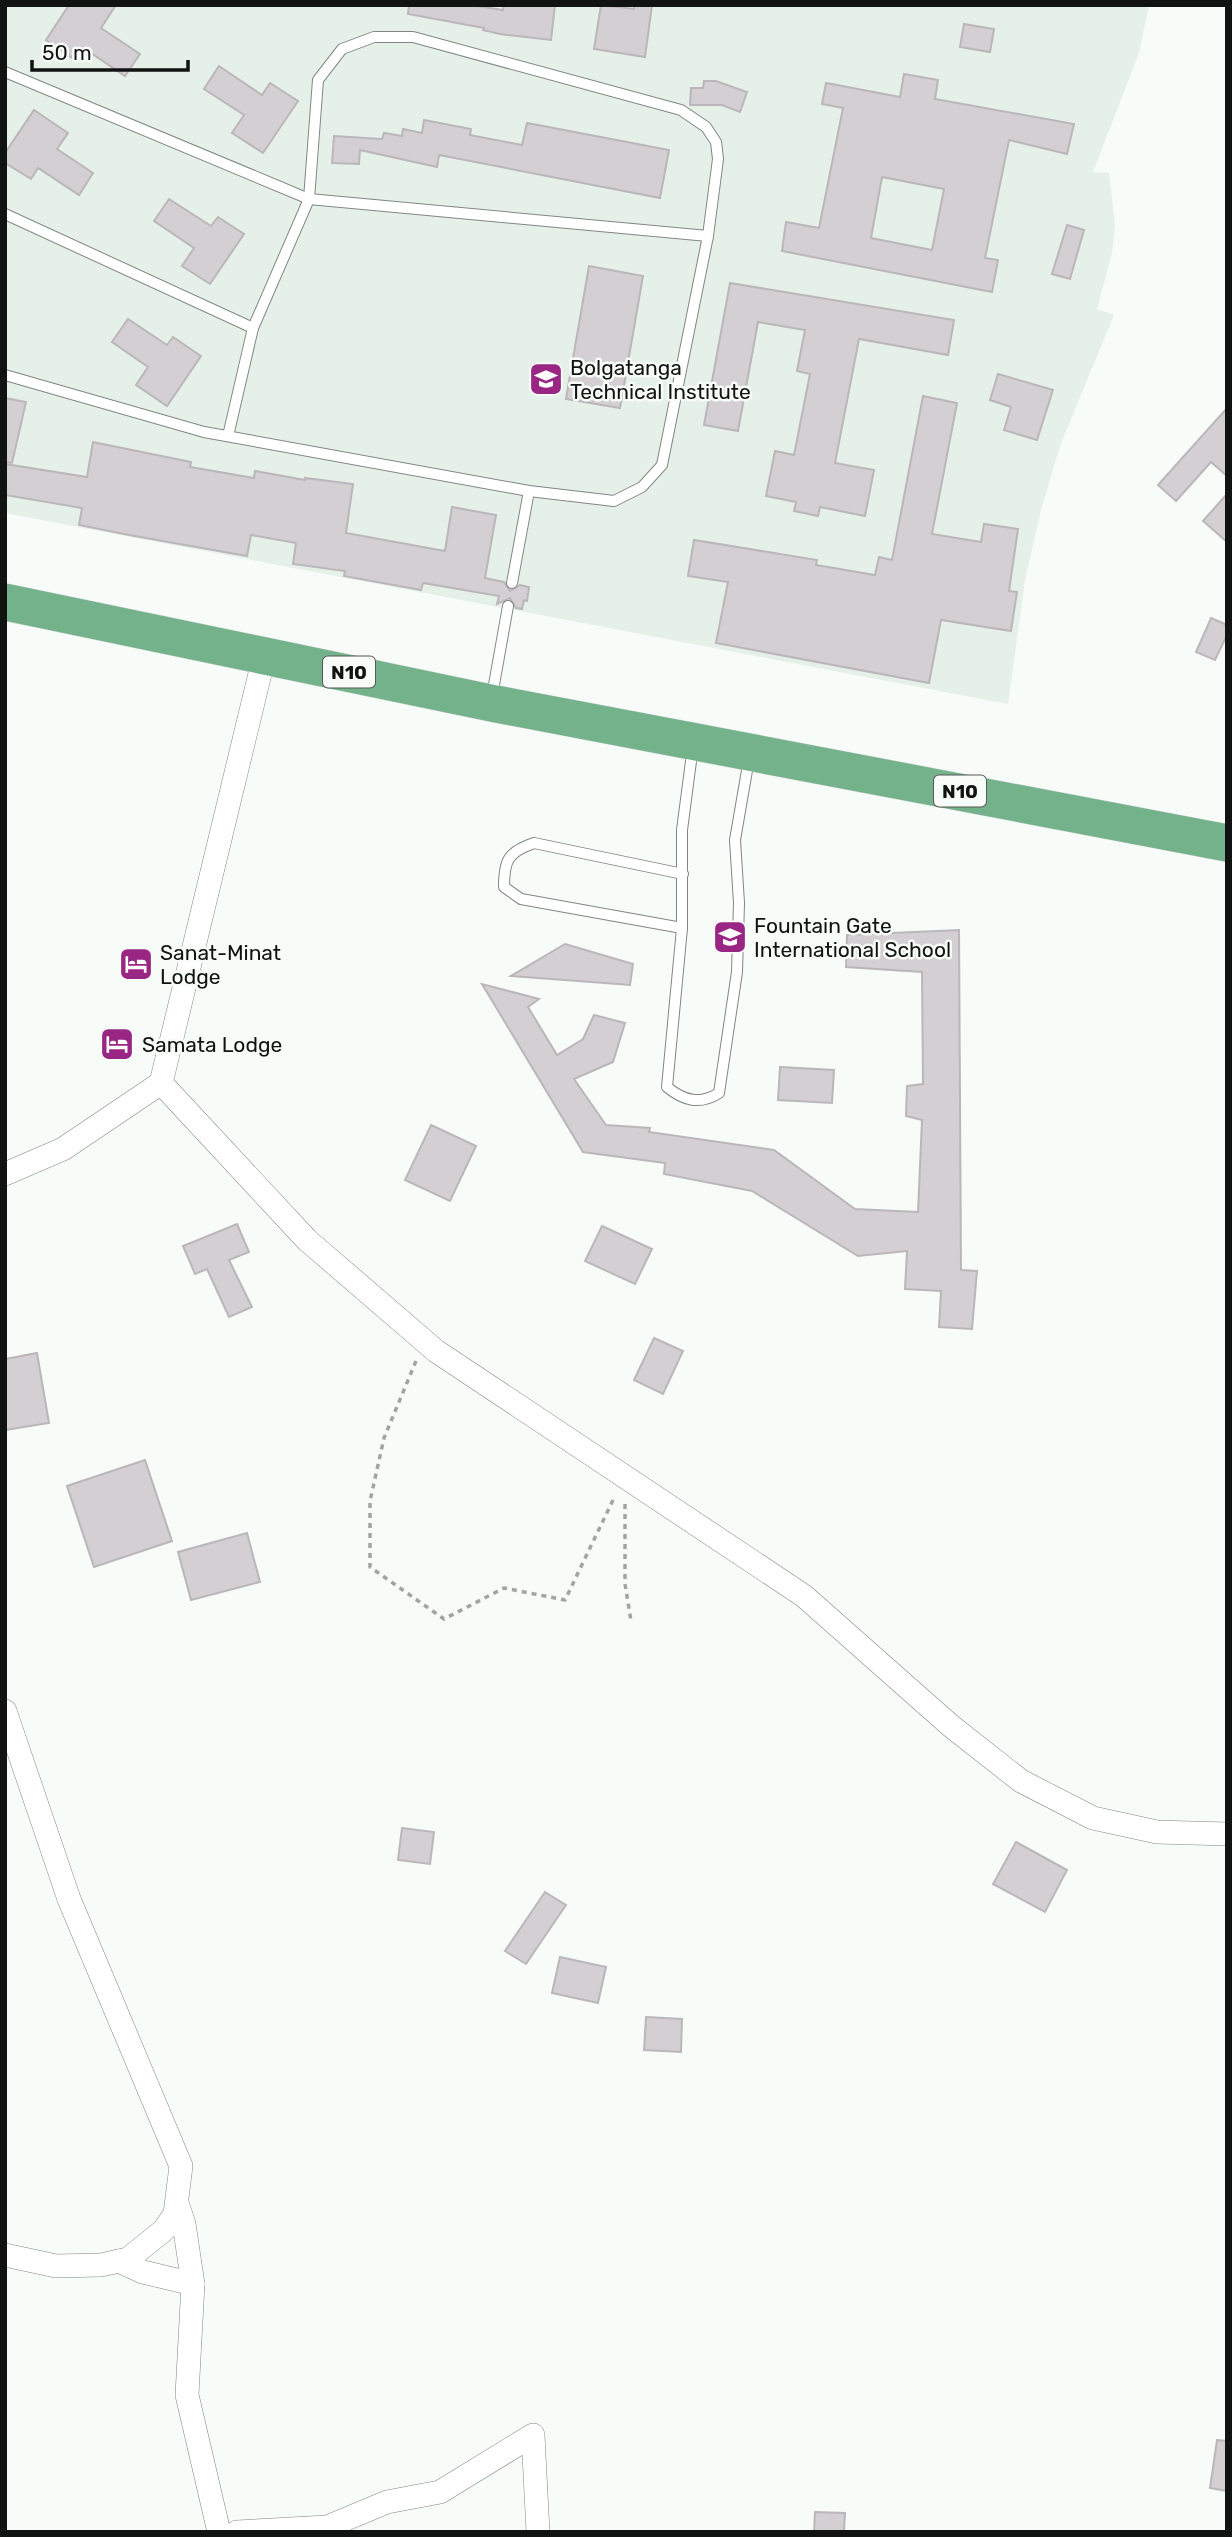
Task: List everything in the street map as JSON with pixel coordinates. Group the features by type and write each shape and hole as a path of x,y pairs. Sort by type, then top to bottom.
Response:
{"highway":[{"name":"N10","path":"5,601 265,653 491,703 694,739 1227,843"}],"street":[{"path":"5,1174 63,1149 160,1083 265,653"},
{"path":"160,1083 307,1240 436,1351 804,1596 951,1726 1021,1782 1093,1818 1157,1832 1227,1834"},
{"path":"5,1711 69,1899 181,2166 175,2214 164,2230 128,2259 101,2265 56,2266 5,2255"},
{"path":"177,2203 184,2224 193,2284 187,2395 219,2532"},
{"path":"119,2261 143,2272 193,2284"},
{"path":"237,2532 327,2527 387,2502 440,2491 533,2435 538,2532"}],"lane":[{"path":"5,374 54,391 228,436 529,491 614,501 642,486 662,465 708,236 718,159 716,142 706,127 681,110 413,37 374,37 342,49 318,80 309,199 253,328 228,436"},
{"path":"5,72 309,199 708,236"},
{"path":"5,214 253,328"},
{"path":"512,583 529,491"},
{"path":"491,703 508,606"},
{"path":"694,739 682,830 682,928 667,1087 681,1098 706,1101 719,1093 737,972 739,903 735,840 751,750"},
{"path":"682,928 521,899 504,887 504,865 516,849 534,843 683,874"}],"path":[{"path":"417,1359 384,1438 370,1501 370,1567 444,1619 504,1588 565,1600 625,1475"},
{"path":"625,1475 625,1584 631,1621"}],"shaded area":[{"name":"Bolgatanga Technical Institute","path":"5,5 1149,5 1139,53 1093,172 1109,173 1115,226 1112,253 1097,309 1114,315 1061,443 1041,510 1025,580 1008,704 5,513"}],"building":[{"path":"69,5 116,5 101,28 140,54 125,76 82,47 74,59 46,40"},
{"path":"409,5 471,5 503,10 504,5 555,5 551,40 500,34 483,30 484,28 408,14"},
{"path":"601,5 634,9 635,5 652,5 645,57 594,49"},
{"path":"964,24 994,29 990,52 960,47"},
{"path":"219,66 262,95 270,83 298,101 263,153 232,133 244,115 204,89"},
{"path":"904,74 938,80 935,99 1074,124 1067,154 1009,140 985,258 998,260 992,292 782,251 786,222 819,228 843,108 822,104 826,83 900,97","holes":["882,177 944,189 932,250 871,238"]},
{"path":"704,81 716,81 747,92 740,112 722,105 690,105 691,88 703,88"},
{"path":"34,110 68,133 57,149 93,173 79,195 38,168 31,179 5,163 5,153"},
{"path":"424,120 471,129 470,135 522,145 527,123 669,150 660,198 439,155 437,167 360,150 359,164 332,163 334,136 382,139 384,133 402,136 403,129 422,133"},
{"path":"169,199 211,226 218,217 244,234 210,284 182,266 194,248 154,221"},
{"path":"1067,225 1084,230 1070,279 1052,274"},
{"path":"589,266 643,276 620,408 566,399"},
{"path":"730,283 954,320 948,355 859,339 835,463 874,470 865,516 820,507 818,516 794,511 796,502 766,496 775,451 794,455 810,374 797,371 805,330 758,322 738,431 704,425"},
{"path":"128,319 167,345 173,337 201,356 167,406 136,385 148,367 112,342"},
{"path":"998,374 1053,390 1037,440 1004,430 1011,407 990,400"},
{"path":"923,396 957,403 932,534 981,542 984,524 1018,529 1009,591 1017,592 1011,631 941,620 929,683 716,643 728,582 688,576 694,540 817,560 816,565 875,575 879,557 892,560"},
{"path":"5,398 26,402 12,463 5,462"},
{"path":"1227,408 1227,476 1211,462 1176,501 1158,485"},
{"path":"93,442 191,462 190,467 254,478 255,471 305,480 353,484 346,533 445,551 452,507 496,515 485,578 504,582 510,591 520,585 529,587 527,601 524,600 522,609 516,608 510,598 497,604 499,596 423,583 421,590 344,576 345,571 293,564 296,543 251,535 247,556 79,525 82,508 5,495 5,464 87,477"},
{"path":"1227,494 1227,542 1203,521"},
{"path":"1211,618 1227,625 1227,635 1215,660 1196,652"},
{"path":"959,930 961,1270 977,1271 972,1329 939,1327 941,1291 905,1289 907,1251 858,1256 752,1191 664,1174 665,1163 583,1152 482,984 539,999 528,1007 557,1055 583,1039 594,1015 625,1023 613,1062 574,1079 606,1125 650,1128 649,1132 774,1150 855,1209 918,1212 922,1120 906,1116 907,1086 923,1084 922,972 846,967 847,935"},
{"path":"565,944 633,964 630,985 511,976"},
{"path":"780,1067 834,1070 832,1103 778,1100"},
{"path":"431,1125 476,1146 450,1201 405,1180"},
{"path":"237,1224 249,1252 229,1260 252,1307 229,1317 207,1269 195,1274 183,1246"},
{"path":"602,1226 652,1249 635,1284 585,1261"},
{"path":"654,1338 683,1351 663,1394 634,1380"},
{"path":"37,1353 49,1423 5,1430 5,1359"},
{"path":"145,1460 172,1541 94,1567 67,1486"},
{"path":"247,1533 260,1582 191,1600 178,1552"},
{"path":"402,1828 434,1832 430,1864 398,1860"},
{"path":"1016,1842 1067,1870 1045,1912 993,1884"},
{"path":"545,1892 566,1905 526,1964 505,1951"},
{"path":"560,1957 606,1967 598,2003 552,1993"},
{"path":"646,2017 682,2019 681,2052 644,2050"},
{"path":"1217,2440 1227,2441 1227,2491 1210,2488"},
{"path":"815,2512 845,2513 844,2532 814,2532"}],"place":[{"name":"Bolgatanga Technical Institute","path":"546,379"},
{"name":"Fountain Gate International School","path":"730,937"},
{"name":"Sanat-Minat Lodge","path":"136,964"},
{"name":"Samata Lodge","path":"117,1044"}]}
